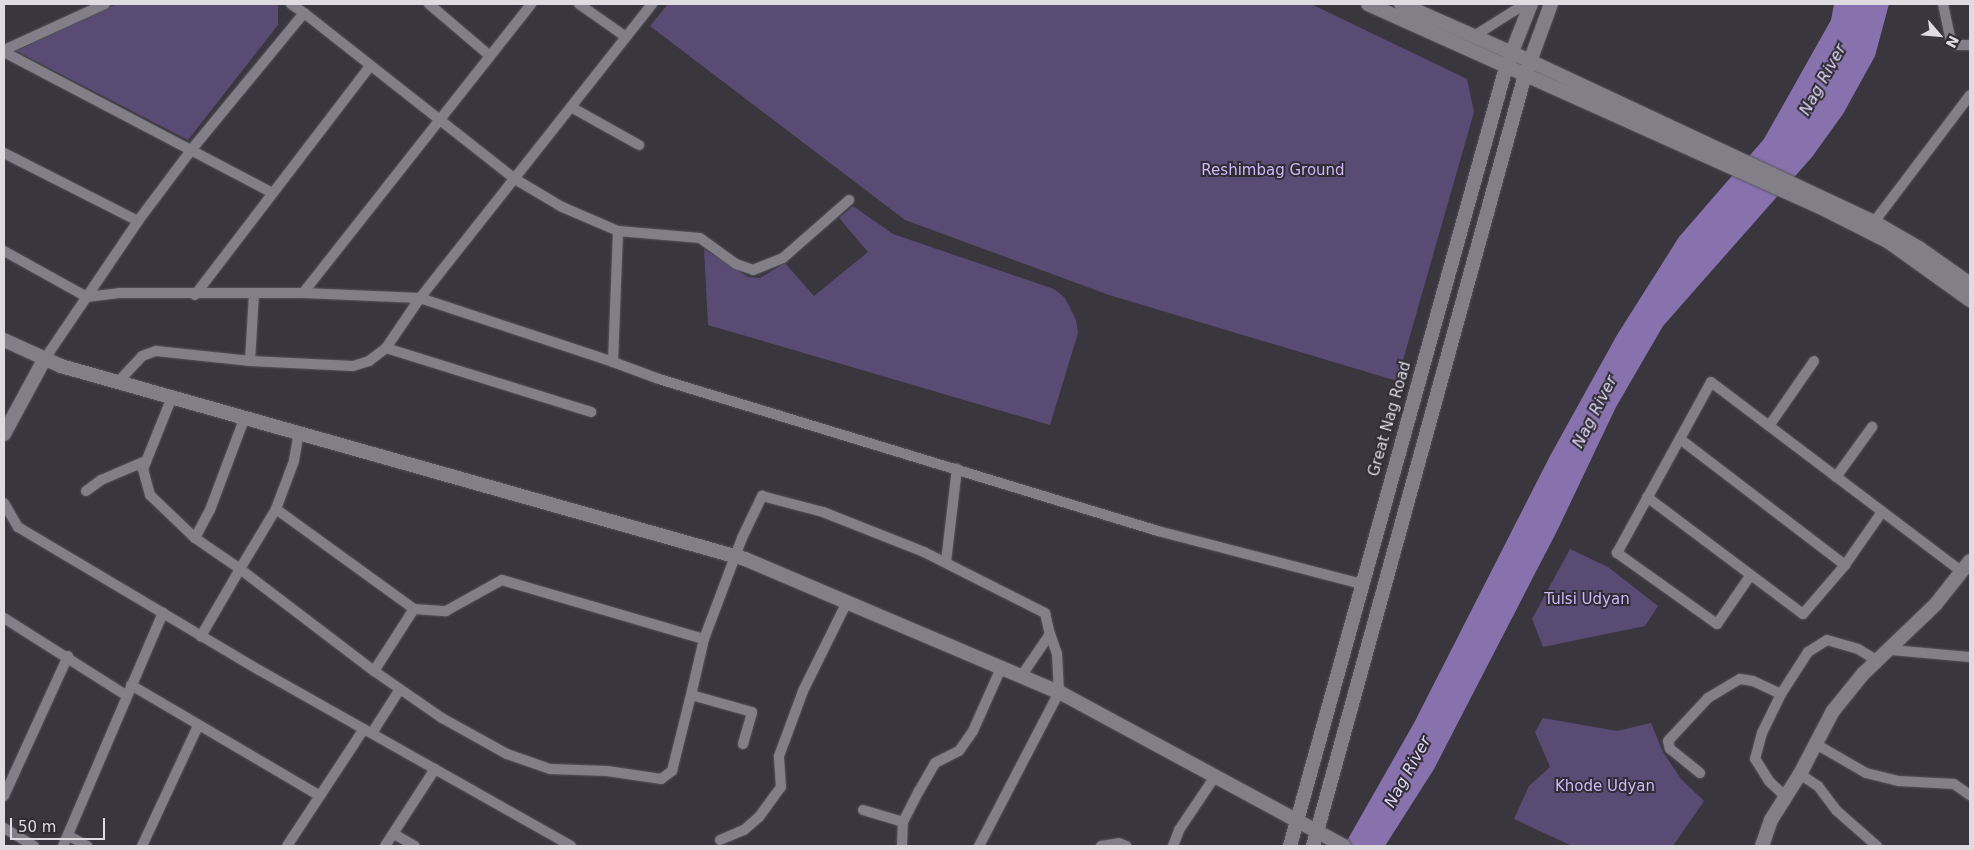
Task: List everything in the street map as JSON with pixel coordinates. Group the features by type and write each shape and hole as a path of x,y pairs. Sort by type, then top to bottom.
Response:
{"street":[{"path":"4,51 105,4"},
{"path":"291,4 437,120 515,179 562,207 618,231 700,238 736,264 753,270 783,258 849,200"},
{"path":"429,4 489,55"},
{"path":"303,293 437,120 531,4"},
{"path":"580,4 626,37"},
{"path":"118,382 142,356 156,351 250,361 353,366 369,361 386,348 420,298 652,4"},
{"path":"1368,4 1506,67 1711,151"},
{"path":"1401,4 1530,60 1711,151 1919,248 1970,284"},
{"path":"1474,36 1524,4"},
{"name":"Great Nag Road","path":"1290,846 1361,584 1506,67 1531,4"},
{"path":"1313,846 1525,75 1551,4"},
{"path":"1943,4 1951,41 1957,46 1970,45"},
{"path":"4,434 44,360 138,221 192,149 304,14"},
{"path":"4,51 271,192"},
{"path":"195,295 271,192 370,66"},
{"path":"1871,227 1970,95"},
{"path":"571,107 639,145"},
{"path":"4,152 138,221"},
{"path":"1871,227 1970,300"},
{"path":"614,362 618,231"},
{"path":"4,251 87,297 119,293 195,295 303,293 420,298 614,362 659,380 1158,531 1361,584"},
{"path":"250,361 254,293"},
{"path":"4,340 44,360 118,382 737,557 1002,666 1059,692 1216,775 1297,822 1344,846"},
{"path":"386,348 591,412"},
{"path":"1769,426 1814,361"},
{"path":"1750,576 1717,624 1617,553 1711,382 1882,512 1968,564 1935,605 1863,674 1833,711 1814,743 1800,774 1771,820 1762,846"},
{"path":"172,397 143,469 150,495 195,538 240,569 374,671 442,718 516,757 550,769 607,771 661,779 672,771 704,639 762,496 823,512 946,562 1045,613 1057,654 1059,692 979,846"},
{"path":"195,538 210,510 245,418"},
{"path":"1836,477 1872,427"},
{"path":"202,636 276,509 294,461 299,432"},
{"path":"1680,439 1845,565"},
{"path":"86,492 101,480 146,461"},
{"path":"946,562 957,469"},
{"path":"1647,497 1803,614 1845,565 1882,512"},
{"path":"4,503 18,526 202,636 571,846"},
{"path":"276,509 414,609 446,610 502,580 704,639"},
{"path":"720,840 744,830 759,817 781,786 779,756 802,691 848,602"},
{"path":"374,671 414,609"},
{"path":"64,846 70,836 128,690 163,613"},
{"path":"4,618 128,690 198,726 320,796"},
{"path":"1022,675 1050,634"},
{"path":"1786,797 1769,781 1755,759 1762,733 1781,694 1808,652 1827,640 1858,649 1878,661"},
{"path":"1890,650 1970,657"},
{"path":"4,796 68,656"},
{"path":"902,846 903,822 935,763 959,751 973,731 1002,666"},
{"path":"1700,773 1670,749 1668,741 1708,698 1740,678 1753,681 1781,694"},
{"path":"287,846 320,796 400,689"},
{"path":"691,695 752,712 743,744"},
{"path":"142,846 198,726"},
{"path":"1814,743 1866,773 1899,780 1954,784 1970,795"},
{"path":"385,846 435,769"},
{"path":"1800,774 1818,786 1837,811 1878,846"},
{"path":"1173,846 1179,830 1216,775"},
{"path":"863,810 903,822"},
{"path":"4,828 34,846"},
{"path":"394,834 415,846"},
{"path":"70,836 87,846"},
{"path":"1101,846 1119,843 1126,846"}],"green space":[{"path":"116,4 278,4 278,25 188,140 16,51"},
{"name":"Reshimbag Ground","path":"668,4 1311,4 1467,79 1474,112 1397,381 1109,295 905,220 650,26"},
{"path":"853,206 893,234 1054,289 1065,298 1076,320 1078,333 1050,425 708,325 704,249 748,277 760,278 785,263 814,296 868,252 839,218"},
{"name":"Tulsi Udyan","path":"1570,549 1608,567 1658,606 1645,626 1543,647 1532,619"},
{"name":"Khode Udyan","path":"1543,718 1617,731 1651,723 1663,752 1681,779 1704,801 1673,846 1572,846 1514,819 1529,786 1550,767 1535,732"}],"water":[{"name":"Nag River","path":"1834,4 1889,4 1875,56 1843,114 1812,157 1663,326 1616,407 1557,531 1434,769 1385,846 1344,846 1414,723 1550,456 1617,335 1679,237 1764,139 1831,20"}]}
